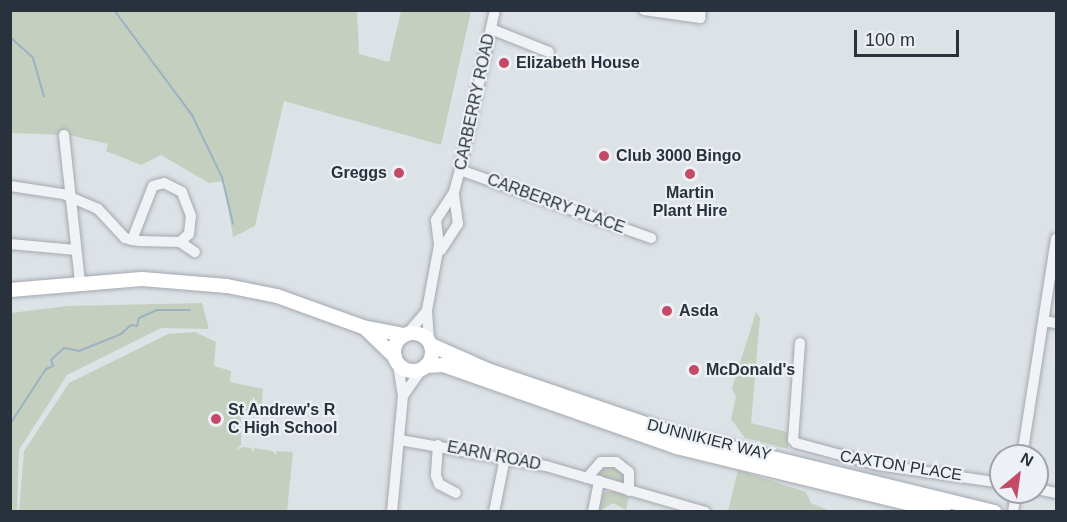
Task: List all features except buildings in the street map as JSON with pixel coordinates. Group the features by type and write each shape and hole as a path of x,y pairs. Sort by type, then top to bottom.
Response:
{"main road":[{"path":"10,290 142,279 227,286 277,296 363,327 419,334 430,343 432,356 424,368 411,371 396,360 363,327"},
{"path":"396,360 396,344 406,334"},
{"name":"DUNNIKIER WAY","path":"430,343 482,368 678,435 994,512"},
{"name":"DUNNIKIER WAY","path":"424,368 443,365 677,447 944,512"},
{"path":"932,497 965,512"}],"street":[{"name":"CARBERRY ROAD","path":"406,334 422,320 426,310 438,256 436,223 454,192 495,10"},
{"path":"644,10 700,18 701,10"},
{"path":"491,28 549,52"},
{"path":"64,135 74,200 80,283"},
{"name":"CARBERRY PLACE","path":"460,170 651,238"},
{"path":"132,240 150,194 158,183 171,184 187,198 191,226 180,242"},
{"path":"10,186 63,194 98,208 132,240 180,242 195,252"},
{"name":"CARBERRY ROAD","path":"438,256 458,224 455,215 454,192"},
{"path":"440,214 455,215"},
{"path":"438,230 452,233"},
{"path":"1024,444 1056,239"},
{"path":"10,244 76,250"},
{"name":"CARBERRY ROAD","path":"426,310 430,343"},
{"path":"1043,321 1056,323"},
{"name":"CAXTON PLACE","path":"800,343 793,440 796,443 878,465 989,481"},
{"path":"392,512 403,396 396,360"},
{"path":"403,396 424,368"},
{"name":"EARN ROAD","path":"400,440 505,458 599,481 678,508 705,512"},
{"path":"438,445 436,476 440,484 456,493"},
{"path":"494,512 505,458"},
{"path":"586,478 601,462 616,462 629,472 629,491"},
{"path":"593,512 599,481"}],"green space":[{"path":"11,11 357,11 359,54 389,62 401,11 471,11 441,145 284,101 255,226 233,237 224,181 209,183 161,155 141,165 106,151 108,144 69,135 11,133"},
{"path":"202,303 209,329 161,328 67,375 19,450 17,511 11,511 11,313 67,306"},
{"path":"756,312 760,318 751,423 787,432 788,449 745,438 731,419 736,397 732,388"},
{"path":"195,332 216,342 214,366 231,371 230,382 263,389 261,413 241,412 241,445 236,450 243,447 251,448 253,453 254,448 272,451 276,455 277,451 293,452 287,511 19,511 24,451 69,383 168,334"},
{"path":"604,465 623,468 627,481 623,483 595,474"},
{"path":"738,470 806,492 811,503 830,511 728,511"},
{"path":"612,491 629,496 626,510 613,503 598,512 603,493"}],"waterway":[{"path":"10,15 12,10"},
{"path":"114,10 192,115 222,177 233,224"},
{"path":"10,37 33,58 44,96"},
{"path":"10,424 46,369 53,366 51,360 64,348 79,351 121,334 131,325 137,326 139,318 157,310 190,310"}],"place":[{"name":"Elizabeth House","path":"504,63"},
{"name":"Club 3000 Bingo","path":"604,156"},
{"name":"Greggs","path":"399,173"},
{"name":"Martin Plant Hire","path":"690,174"},
{"name":"Asda","path":"667,311"},
{"name":"McDonald's","path":"694,370"},
{"name":"St Andrew's R C High School","path":"216,419"}]}
